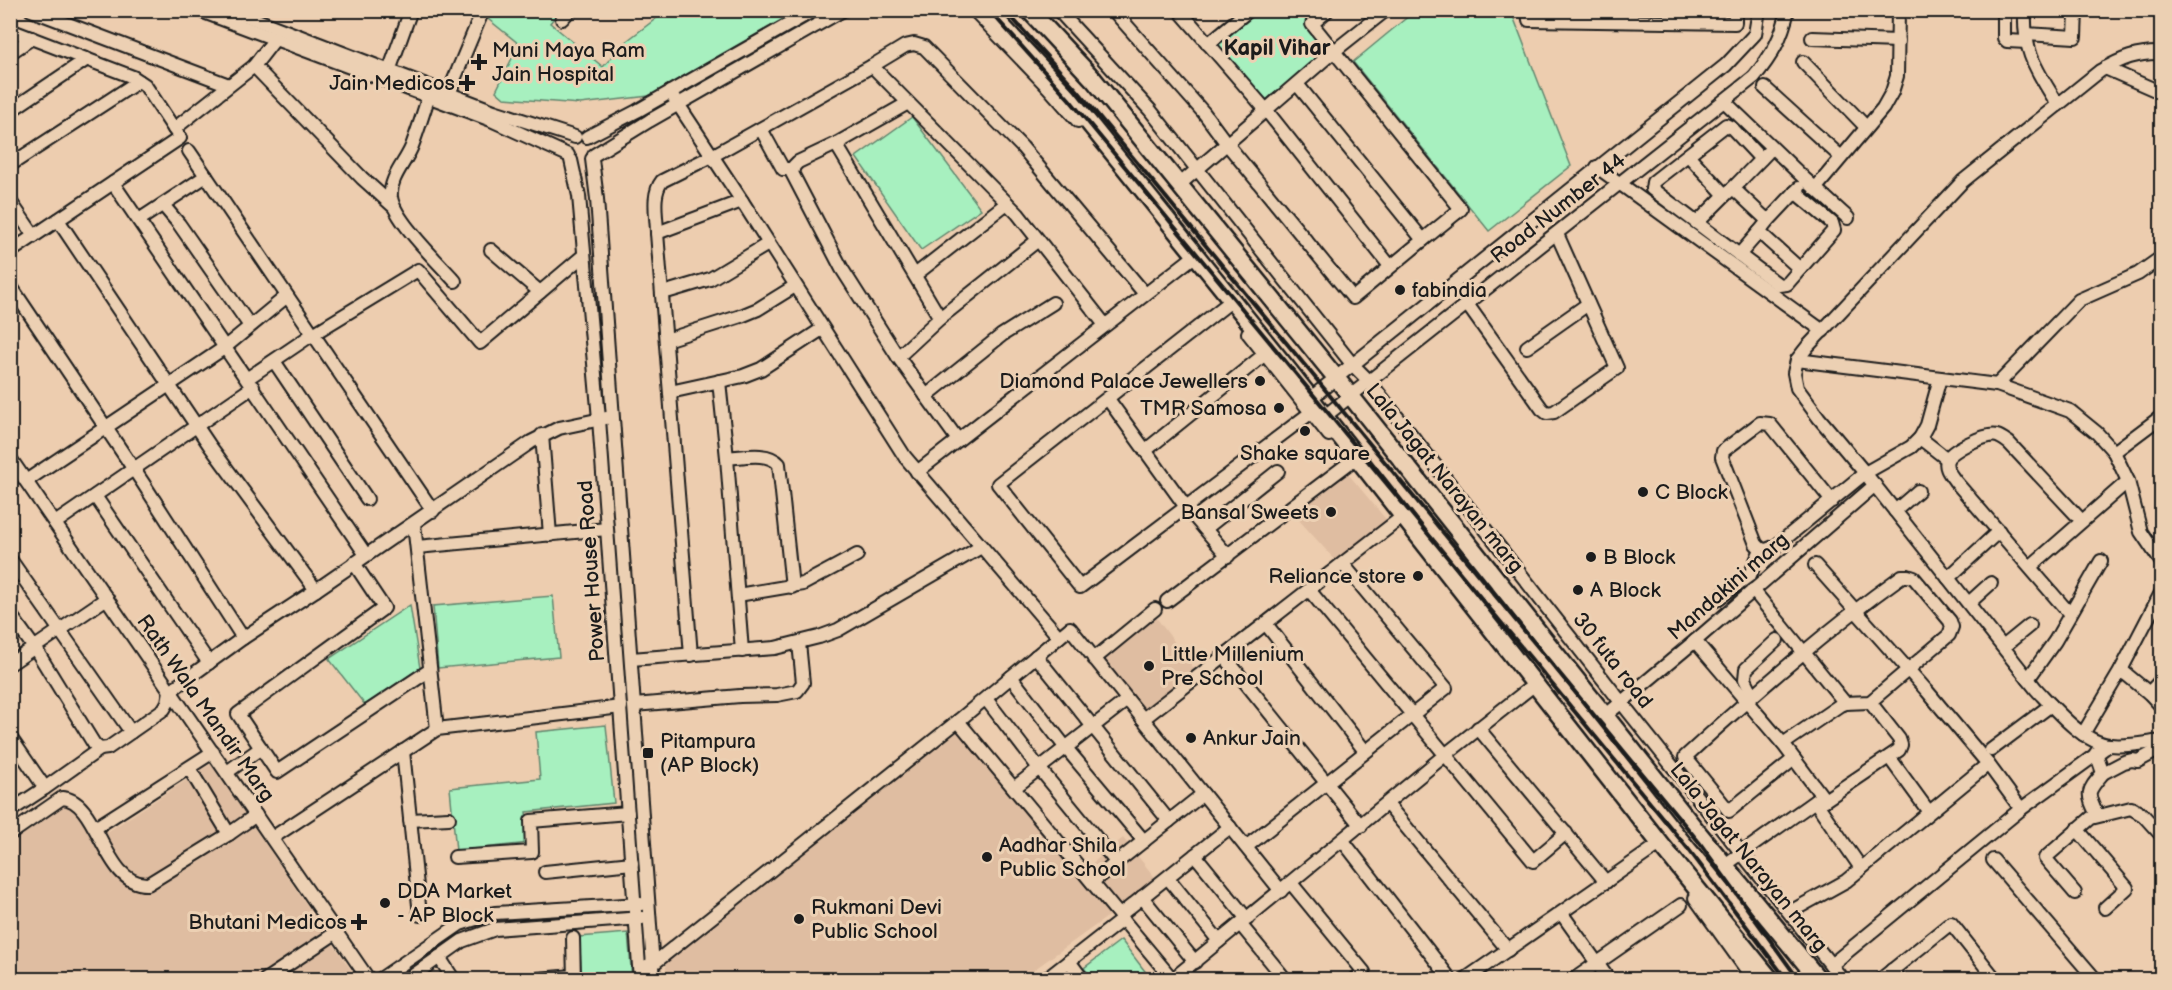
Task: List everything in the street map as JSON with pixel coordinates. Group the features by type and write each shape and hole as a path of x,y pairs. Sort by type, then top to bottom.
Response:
{"main road":[{"path":"987,10 1068,97 1192,257 1316,408 1659,846 1771,980"},
{"name":"Lala Jagat Narayan marg","path":"1029,10 1094,80 1819,980"}],"street":[{"path":"31,10 229,85"},
{"path":"198,10 430,92 450,94 494,111 581,137 595,146 593,157"},
{"path":"231,10 389,71 569,157 579,164 589,162 593,157 678,105 843,10"},
{"path":"389,71 411,10"},
{"path":"450,94 483,10"},
{"path":"569,157 567,146 581,137 670,92 814,10"},
{"path":"974,10 1062,104 1120,171 1192,257 1265,354 1316,408 1080,587 998,484 1226,305"},
{"name":"30 futa road","path":"1058,10 1150,110 1352,364 1369,381 1621,702 1844,980"},
{"path":"1113,10 1204,113 1353,298 1461,209 1312,24 1328,10"},
{"path":"1179,10 1266,110 1390,266"},
{"path":"1179,185 1386,10"},
{"path":"1528,10 1529,20 1735,23 1735,10"},
{"name":"Road Number 44","path":"1316,408 1335,378 1726,65 1755,34 1759,10"},
{"name":"Road Number 44","path":"1316,408 1350,395 1369,381 1754,77 1770,59 1784,30 1788,10"},
{"path":"1739,255 1795,192 1810,184 1841,157 1883,108 1892,92 1897,76 1898,10"},
{"path":"2025,10 2026,38 2031,62 2058,105"},
{"path":"2004,16 2004,38 2007,41 2026,38 2075,37 2076,10"},
{"path":"1208,44 1243,12"},
{"path":"10,30 134,77 145,85 180,138 10,252"},
{"path":"10,52 32,38"},
{"path":"1812,38 1898,41"},
{"path":"174,129 254,66 275,39"},
{"path":"691,655 657,233 656,197 659,184 666,178 761,129 905,46 924,47 1022,147 1145,294"},
{"path":"2162,53 2133,55 2105,68 1963,181 1822,330 1797,360 1794,373 1797,388 1819,418 2051,705 2083,734 2109,745 2162,741"},
{"path":"10,111 87,59"},
{"path":"1803,62 1866,127"},
{"path":"254,66 362,178 392,205 410,231 455,281"},
{"path":"872,66 1007,203 1105,326"},
{"path":"2105,68 2162,93"},
{"path":"10,165 140,81"},
{"path":"1297,84 1423,240"},
{"path":"1765,88 1841,157"},
{"path":"392,205 390,194 393,181 411,148 430,92"},
{"path":"670,92 905,457 1059,637"},
{"path":"1724,101 1848,218"},
{"path":"908,104 836,144 798,162 792,170 793,176 843,269 897,357 958,440"},
{"path":"1761,159 1732,128 1726,125 1653,182 1652,189 1779,285 1786,284 1834,230 1832,223 1795,192"},
{"path":"761,129 783,169 792,170"},
{"path":"836,144 940,318"},
{"path":"1697,223 1773,148"},
{"path":"189,152 433,511"},
{"path":"1688,155 1768,221"},
{"name":"Power House Road","path":"569,157 579,196 599,419 640,974"},
{"name":"Power House Road","path":"593,157 654,980"},
{"path":"1597,167 1822,330"},
{"path":"139,220 206,176"},
{"path":"113,183 366,555"},
{"path":"10,201 34,236"},
{"path":"657,233 742,201"},
{"path":"915,275 1007,203"},
{"path":"163,205 179,224 250,326"},
{"path":"58,220 196,426 316,591"},
{"path":"1759,232 1800,269"},
{"path":"1467,304 1547,413 1554,412 1617,368 1557,234"},
{"path":"897,357 940,318 1038,240"},
{"path":"663,293 710,279 768,244"},
{"path":"491,250 540,292"},
{"path":"55,523 196,426 274,361 313,334 418,270 480,343 584,255"},
{"path":"917,472 1192,257"},
{"path":"1997,385 2079,300 2138,274 2162,257"},
{"path":"10,285 15,301 106,428 243,638"},
{"path":"666,340 758,309 795,286"},
{"path":"26,481 224,348 287,296"},
{"path":"926,396 1002,335 1053,303"},
{"path":"1527,347 1588,304"},
{"path":"670,392 743,376 761,369 822,329"},
{"path":"1146,450 1265,354"},
{"path":"1797,360 1997,385 2070,411 2097,433 2114,452 2128,481 2141,532 2162,563"},
{"path":"274,361 367,499"},
{"path":"1832,501 1770,424 1760,423 1727,447 1722,457 1756,544 1761,549 1770,549 1790,536 1832,501 1865,473 1911,447 1920,438 1927,425 1940,378"},
{"path":"719,381 728,458 742,651"},
{"path":"1107,399 1186,507 1228,556"},
{"path":"2114,452 2162,416"},
{"path":"10,614 94,744 100,748 108,748 164,709 170,691 243,638 316,591 542,435 559,428 613,417"},
{"path":"542,435 550,535"},
{"path":"2070,614 1955,481 1947,468 1947,459 1953,453 1986,435 1998,436 2009,443 2082,521"},
{"path":"1920,438 1947,459"},
{"path":"728,458 768,457 775,459 779,464 792,586"},
{"name":"Rath Wala Mandir Marg","path":"10,458 369,980"},
{"path":"958,721 1173,980 1532,685 1397,521 1354,459 1167,601"},
{"path":"1205,529 1278,471"},
{"path":"2030,567 2128,481"},
{"name":"Mandakini marg","path":"1605,716 1875,485"},
{"path":"1895,511 1918,491"},
{"path":"95,496 209,663"},
{"path":"1143,719 1397,521"},
{"path":"414,524 437,729"},
{"path":"417,547 607,529"},
{"path":"1948,578 1999,531"},
{"path":"1790,536 1801,549"},
{"path":"631,659 775,648 799,643 838,630 981,546"},
{"path":"1716,600 1750,575 1761,549"},
{"path":"738,595 792,586 815,579 857,555"},
{"path":"10,559 131,732"},
{"path":"2028,679 2055,641 2101,561"},
{"path":"354,563 384,608 238,714 277,772 430,670"},
{"path":"1246,848 1446,688 1343,564"},
{"path":"1815,565 1908,669 1988,764 2021,809"},
{"path":"1783,744 1832,709 1845,703 1870,702 1949,635 1952,627 1946,614 1914,578 1902,576 1854,610 1686,757 1729,811 1794,759"},
{"path":"1968,603 1991,583"},
{"path":"1754,590 1845,703"},
{"path":"1310,591 1533,861 1566,833"},
{"path":"2083,734 2121,670 2162,591"},
{"path":"10,664 107,598"},
{"path":"1094,659 1155,609"},
{"path":"1266,624 1365,751"},
{"path":"2003,647 2030,626"},
{"path":"640,974 986,699 1070,628 1246,848 1286,887 1364,972 1354,980"},
{"path":"1750,699 1745,679 1746,669 1777,640"},
{"path":"1695,641 1750,699 1794,759 1861,868"},
{"path":"634,705 777,695 797,691 803,683 799,643"},
{"path":"1036,656 1169,820"},
{"path":"1224,656 1361,826"},
{"path":"2121,670 2162,707"},
{"path":"1011,677 1066,748 1144,841"},
{"path":"2149,693 2162,679"},
{"path":"986,699 1116,862"},
{"path":"1014,788 1127,700"},
{"path":"1725,865 1820,800 1899,750 1901,745 1899,739 1870,702"},
{"path":"1990,750 2051,705"},
{"path":"272,838 437,729 621,707"},
{"path":"1478,728 1606,882"},
{"path":"10,737 45,788"},
{"path":"1831,965 2021,809 2109,745"},
{"path":"10,811 100,748"},
{"path":"226,772 261,748"},
{"path":"2097,815 2088,797 2090,790 2103,773 2124,762 2138,761 2162,748"},
{"path":"403,751 420,915"},
{"path":"95,828 213,752"},
{"path":"2096,753 2103,773"},
{"path":"1889,757 1929,812"},
{"path":"1790,912 1846,881 1988,764"},
{"path":"189,768 229,834"},
{"path":"1092,882 1203,794"},
{"path":"10,834 62,798 69,798 95,828 124,877 137,884 148,884 229,834 256,814"},
{"path":"1387,804 1508,950"},
{"path":"2074,893 2045,858 2077,829 2097,815 2131,808 2143,815 2162,836"},
{"path":"454,857 532,852 531,821 628,813"},
{"path":"410,820 449,818"},
{"path":"1045,980 1142,897 1230,827"},
{"path":"2077,829 2127,888 2105,908"},
{"path":"1343,841 1451,980"},
{"path":"1464,980 1483,974 1508,950 1659,846 1754,980"},
{"path":"1195,855 1286,980"},
{"path":"1993,860 2096,980"},
{"path":"545,872 632,863"},
{"path":"1168,878 1220,941"},
{"path":"1142,897 1195,962"},
{"path":"380,980 460,924 495,914 648,904"},
{"path":"1573,980 1682,905"},
{"path":"1562,914 1609,980"},
{"path":"407,980 462,941 495,929 650,917"},
{"path":"1880,980 1896,975 1951,923 1996,980"},
{"path":"265,980 337,932"},
{"path":"525,980 572,978 573,938"},
{"path":"439,957 454,980"},
{"path":"1069,961 1083,980"}],"shaded area":[{"path":"1345,470 1389,523 1335,560 1289,509"},
{"name":"Little Millenium Pre School","path":"1155,616 1196,671 1144,712 1102,662"},
{"path":"958,731 1110,915 1021,979 667,979 665,955 861,799"},
{"path":"211,764 357,979 11,979 10,843 69,803 95,840"},
{"path":"1123,838 1157,880 1117,912 1083,871"}],"green space":[{"path":"1301,10 1331,47 1265,101 1218,44 1259,11"},
{"path":"1416,10 1511,11 1571,166 1489,231 1353,62"},
{"path":"492,11 560,11 550,23 603,67 624,43 666,11 797,11 649,96 580,104 504,98 496,91 519,44 488,19"},
{"path":"912,117 981,209 921,250 856,157"},
{"path":"553,596 559,657 438,668 433,606"},
{"path":"410,605 420,668 365,705 329,659"},
{"path":"606,725 614,803 526,812 529,843 456,851 450,788 540,779 536,732"},
{"path":"628,933 632,979 582,979 579,937"},
{"path":"1121,940 1151,979 1093,979 1084,968"}],"railway":[{"path":"989,10 1069,99 1689,850 1787,980"},
{"path":"1005,10 1078,91 1699,842 1799,980"}],"place":[{"name":"Muni Maya Ram Jain Hospital","path":"479,62"},
{"name":"Jain Medicos","path":"467,83"},
{"name":"fabindia","path":"1400,290"},
{"name":"Diamond Palace Jewellers","path":"1260,381"},
{"name":"TMR Samosa","path":"1279,408"},
{"name":"Shake square","path":"1305,431"},
{"name":"C Block","path":"1643,492"},
{"name":"Bansal Sweets","path":"1331,512"},
{"name":"B Block","path":"1591,557"},
{"name":"Reliance store","path":"1418,576"},
{"name":"A Block","path":"1578,590"},
{"name":"Little Millenium Pre School","path":"1149,666"},
{"name":"Ankur Jain","path":"1191,738"},
{"name":"Pitampura (AP Block)","path":"648,753"},
{"name":"Aadhar Shila Public School","path":"987,857"},
{"name":"DDA Market - AP Block","path":"385,903"},
{"name":"Rukmani Devi Public School","path":"799,919"},
{"name":"Bhutani Medicos","path":"359,922"}],"district":[{"name":"Kapil Vihar","path":"1277,47"}]}
